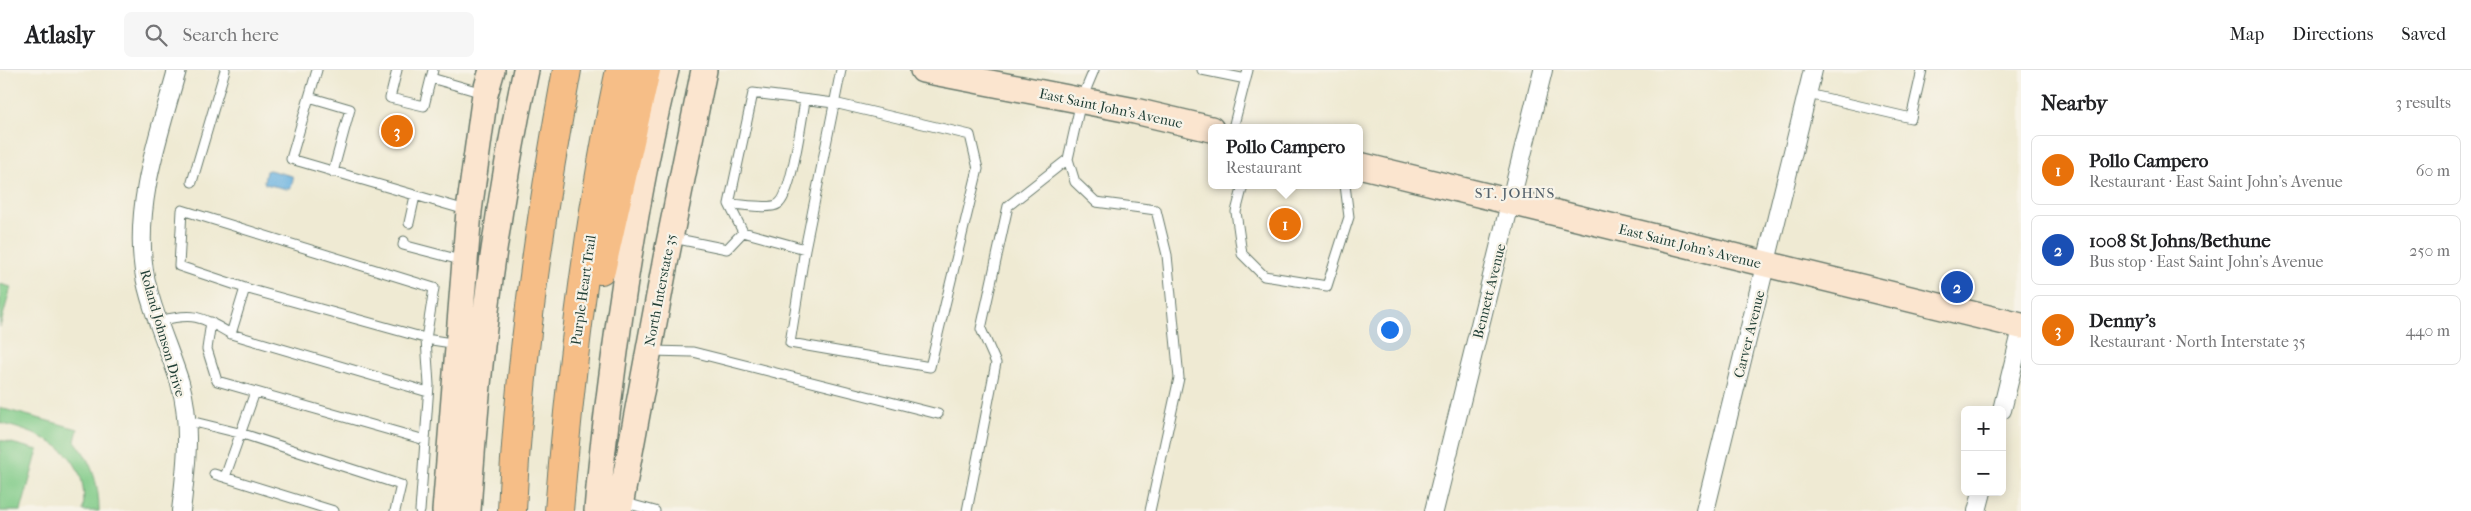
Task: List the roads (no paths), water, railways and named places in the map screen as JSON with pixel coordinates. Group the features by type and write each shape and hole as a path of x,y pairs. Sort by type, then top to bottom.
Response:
{"highway":[{"path":"512,511 520,388 527,324 549,172 568,70"},
{"name":"Purple Heart Trail","path":"559,511 566,420 577,332 592,225 620,70"},
{"path":"577,332 603,266 646,70"}],"main road":[{"path":"445,511 469,211 485,94 492,70"},
{"path":"468,511 483,342 500,218 526,70"},
{"path":"612,508 612,369 628,256 648,142 683,70"},
{"name":"North Interstate 35","path":"612,508 648,351 697,105 683,70"},
{"name":"East Saint John's Avenue","path":"922,70 1081,100 1208,129"},
{"name":"East Saint John's Avenue","path":"1363,166 2021,326"}],"street":[{"name":"Roland Johnson Drive","path":"177,70 146,184 141,212 144,271 158,321 180,385 186,420 186,467 181,511"},
{"name":"Bennett Avenue","path":"1434,511 1543,70"},
{"name":"Carver Avenue","path":"1705,511 1813,70"},
{"path":"2003,406 2021,333"},
{"path":"1977,511 1981,496"}],"lane":[{"path":"192,182 225,70"},
{"path":"317,70 291,159 469,211"},
{"path":"805,249 744,232 729,204 752,93 805,101 834,103 970,135 978,169 930,367 790,343 805,249 834,103 841,70"},
{"path":"1094,70 1081,100 1068,159 1075,182 1096,202 1156,210 1167,255 1179,378 1150,511"},
{"path":"1202,70 1247,74 1234,124"},
{"path":"1808,94 1911,118 1922,70"},
{"path":"398,76 390,98 424,106 424,86 432,74 485,94"},
{"path":"309,97 350,110 332,172"},
{"path":"729,204 770,207 782,202 789,184 805,101"},
{"path":"967,511 996,363 981,329 1008,206 1068,159"},
{"path":"1242,189 1236,212 1242,254 1264,276 1328,286 1349,217 1346,189"},
{"path":"409,223 416,196"},
{"path":"420,511 428,392 426,339 434,288 182,210 179,266 245,288 426,339 458,344"},
{"path":"670,238 727,249 744,232"},
{"path":"404,241 403,245 465,261"},
{"path":"231,334 245,288"},
{"path":"158,321 181,315 202,317 231,334 428,392"},
{"path":"211,322 207,350 217,381 425,440"},
{"path":"648,351 693,352 938,414"},
{"path":"225,477 255,392"},
{"path":"186,420 240,433 401,485 395,511"},
{"path":"214,474 334,511"},
{"path":"612,508 656,511"}],"water":[{"path":"269,170 292,176 291,188 287,189 265,184 266,171"}],"place":[{"name":"Denny's","path":"397,131"},
{"name":"Pollo Campero","path":"1285,224"},
{"name":"1008 St Johns/Bethune","path":"1957,287"}],"district":[{"name":"ST. JOHNS","path":"1515,193"}]}
